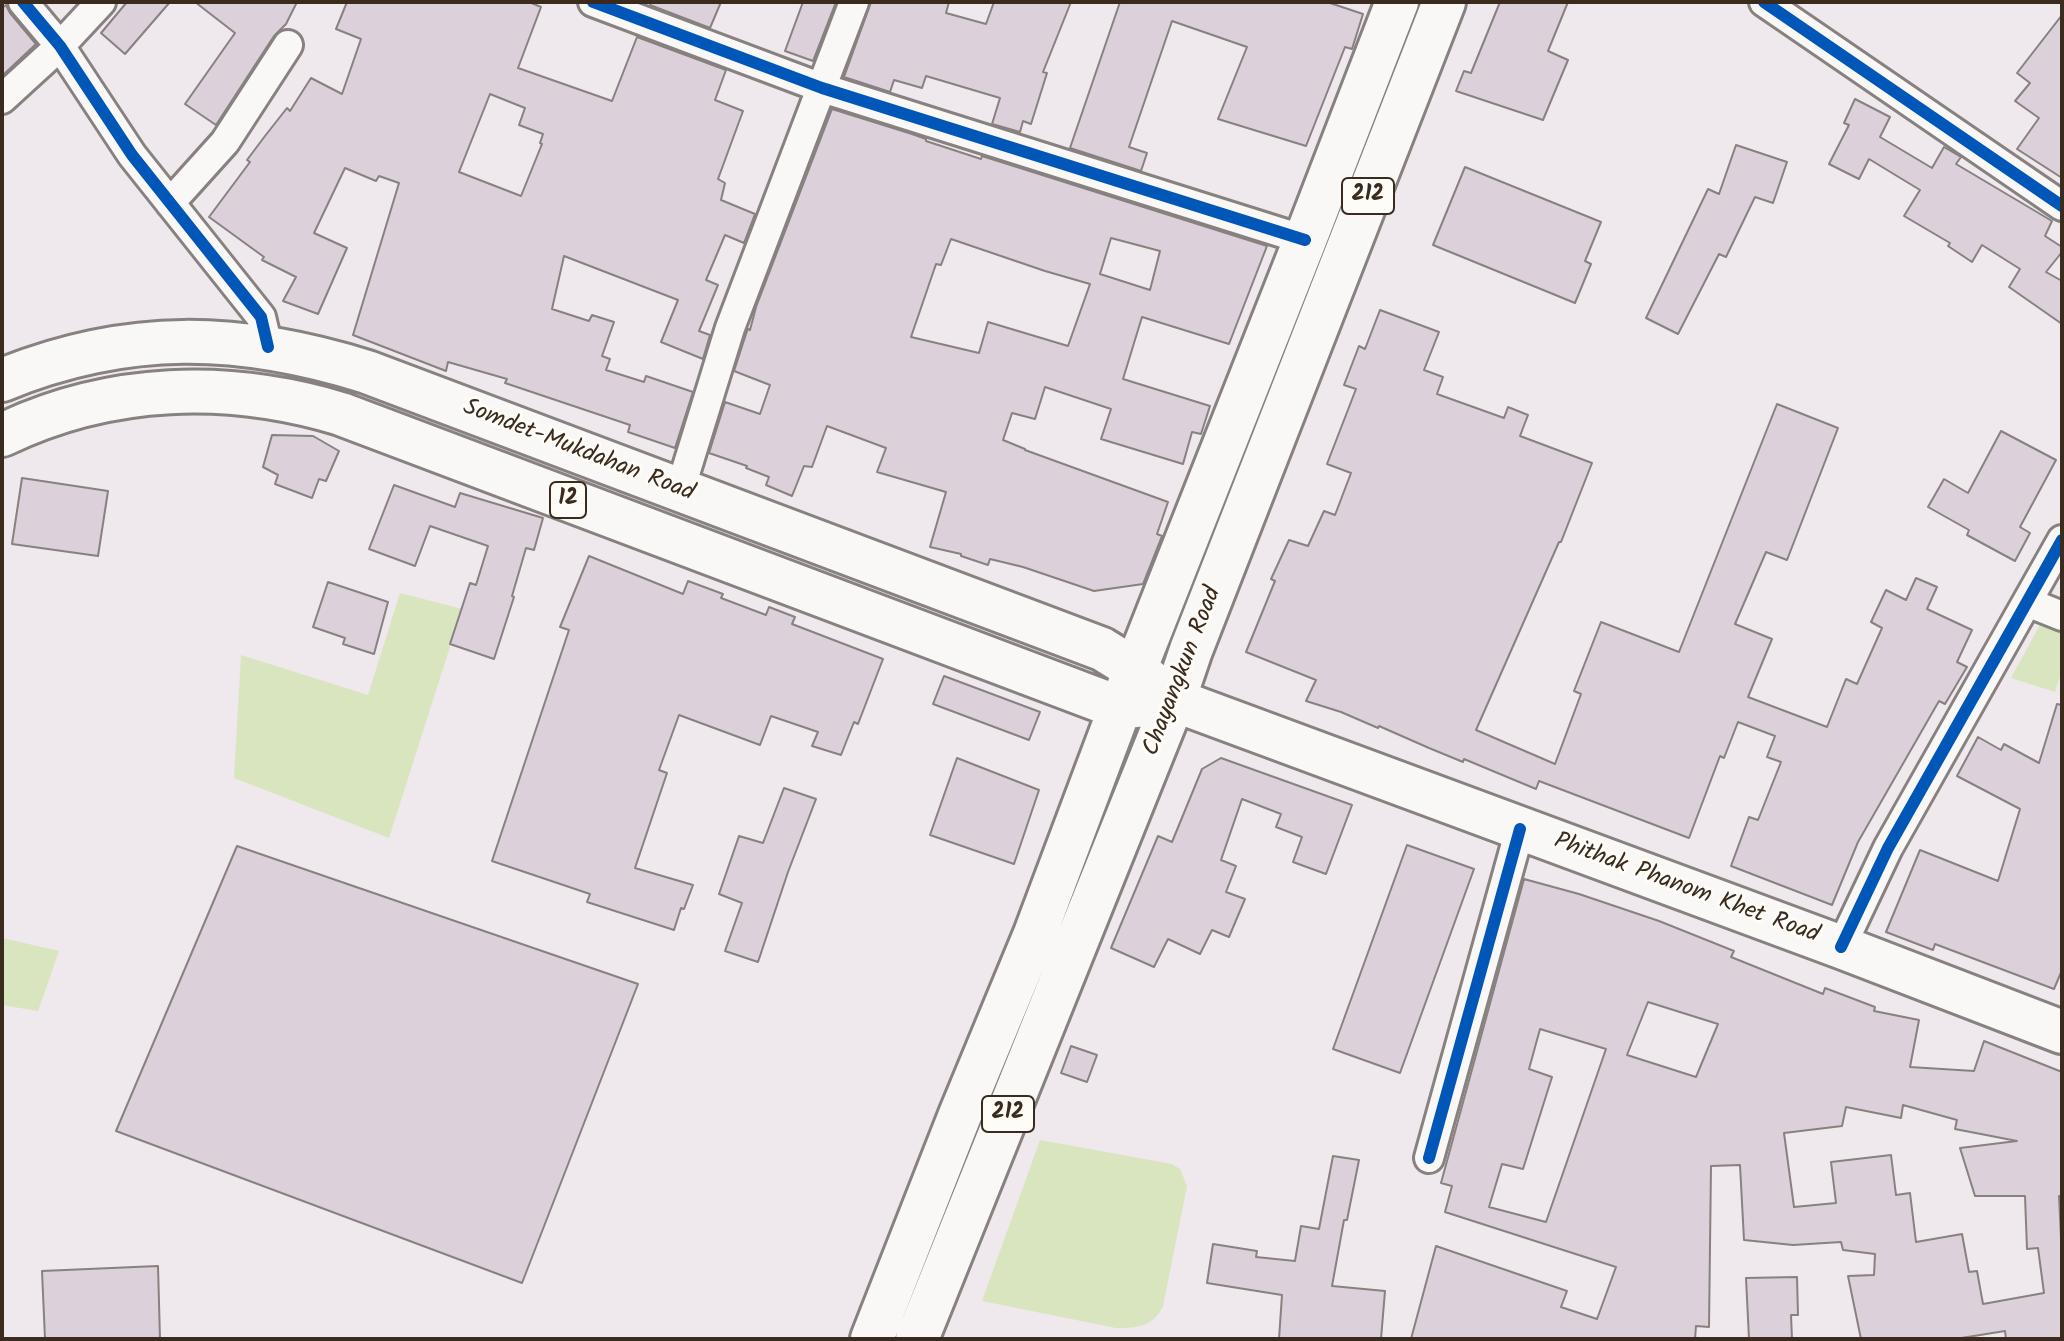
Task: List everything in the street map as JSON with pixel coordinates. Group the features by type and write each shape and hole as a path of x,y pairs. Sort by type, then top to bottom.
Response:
{"main road":[{"name":"Chayangkun Road","path":"872,1339 1035,934 1120,708 1397,2"},
{"name":"Chayangkun Road","path":"917,1339 1174,700 1196,636 1444,2"},
{"name":"Somdet-Mukdahan Road","path":"2,380 66,357 142,343 204,342 268,347 319,357 367,372 1102,649 1136,670 1174,700"},
{"name":"Somdet-Mukdahan Road","path":"2,435 89,403 135,395 220,391 304,403 341,414 1120,708"},
{"path":"1120,708 1174,700"},
{"name":"Phithak Phanom Khet Road","path":"1174,700 2062,1032"}],"street":[{"path":"23,2 60,46 132,155 261,317 268,347"},
{"path":"2,99 60,46 101,2"},
{"path":"593,2 822,88 1305,240"},
{"path":"680,490 730,328 854,2"},
{"path":"1764,2 2062,206"},
{"path":"170,203 225,142 288,45"},
{"path":"1841,947 1888,848 2062,540"},
{"path":"2027,602 2062,616"},
{"path":"1429,1158 1520,829"}],"green space":[{"path":"400,593 462,609 389,838 234,778 241,655 368,695"},
{"path":"2042,621 2062,629 2062,670 2055,692 2011,678"},
{"path":"2,938 59,951 38,1011 2,1005"},
{"path":"1040,1140 1172,1164 1180,1169 1187,1186 1163,1306 1149,1322 1137,1327 1116,1328 982,1301"}],"building":[{"path":"127,2 170,2 125,54 101,33"},
{"path":"195,2 297,2 286,24 274,36 216,125 185,104 235,33"},
{"path":"347,2 529,2 541,7 518,68 612,101 637,37 726,70 715,100 743,111 718,179 725,183 721,200 755,214 744,243 725,235 706,280 718,285 699,331 710,335 703,359 661,342 678,300 564,256 552,309 589,321 592,315 614,322 602,356 610,359 606,370 644,382 646,376 693,392 675,448 628,432 630,425 505,383 507,379 448,362 446,371 353,335 399,183 379,176 376,181 345,168 314,233 347,248 318,314 283,301 296,277 262,260 264,257 209,217 250,162 247,160 287,108 290,111 311,78 342,94 361,39 336,29","holes":["490,94 525,108 519,125 543,134 542,144 521,196 459,172"]},
{"path":"651,2 721,2 710,28 650,5"},
{"path":"803,2 836,2 813,61 785,51"},
{"path":"871,2 949,2 946,13 986,24 994,2 1071,2 1043,72 1047,73 1031,124 1023,121 1020,132 992,124 1000,98 926,76 922,88 894,80 890,92 844,77"},
{"path":"1120,2 1327,2 1363,14 1352,49 1345,47 1306,146 1218,119 1247,47 1172,21 1129,147 1147,153 1141,171 1070,148"},
{"path":"1500,2 1568,2 1548,51 1568,60 1543,120 1456,91 1464,71 1471,73"},
{"path":"6,5 36,44 2,76 2,8"},
{"path":"2062,15 2062,178 2017,149 2039,118 2015,101 2030,83 2017,73"},
{"path":"1855,99 1890,117 1880,137 1932,168 1944,147 1961,157 1956,164 2052,221 2045,236 2062,247 2062,252 2046,272 2062,281 2062,324 2009,287 2020,269 1982,245 1972,262 1948,246 1950,243 1904,216 1920,190 1869,159 1859,179 1829,164 1849,125 1844,123"},
{"path":"832,109 981,159 982,156 1267,246 1229,344 1142,317 1123,379 1210,406 1201,434 1192,432 1183,464 1101,439 1111,409 1045,387 1035,419 1012,413 1003,440 1168,502 1157,534 1162,536 1143,584 1094,591 1023,567 990,559 988,565 961,554 930,547 946,492 877,472 886,448 827,426 812,467 804,466 792,496 766,485 769,477 709,453 725,402 760,414 770,385 734,371","holes":["1111,238 1160,251 1150,290 1100,274","951,239 1090,284 1068,346 988,322 979,353 911,337 936,264 941,265"]},
{"path":"1736,145 1787,162 1773,203 1755,197 1726,257 1719,254 1678,334 1646,318 1708,189 1719,194"},
{"path":"1465,167 1601,222 1585,261 1591,264 1575,303 1433,245"},
{"path":"1380,310 1439,332 1424,370 1443,377 1437,394 1504,418 1508,407 1528,415 1520,436 1592,463 1561,542 1476,730 1555,764 1581,694 1574,691 1601,622 1679,652 1777,404 1838,428 1787,560 1766,552 1735,624 1772,639 1748,697 1827,727 1846,679 1857,684 1882,628 1871,622 1886,590 1906,600 1916,578 1937,587 1927,609 1972,630 1957,662 1967,667 1945,704 1939,701 1858,842 1832,905 1731,866 1749,817 1758,820 1781,762 1767,757 1775,736 1738,722 1724,758 1720,756 1689,838 1539,781 1536,789 1379,726 1306,701 1316,680 1246,652 1275,581 1271,579 1289,540 1308,546 1324,511 1335,515 1351,473 1327,464 1356,389 1344,385 1359,346 1365,349"},
{"path":"2001,431 2056,460 2020,527 2030,533 2015,561 1967,535 1969,530 1928,507 1944,479 1968,493"},
{"path":"272,435 313,436 339,451 326,481 319,479 312,498 275,484 278,475 263,467"},
{"path":"22,478 108,491 98,556 12,544"},
{"path":"394,485 455,507 460,493 543,518 534,550 526,548 494,659 450,644 470,583 476,585 488,546 430,526 415,566 369,549"},
{"path":"589,556 683,594 688,581 766,615 769,607 795,617 792,624 883,659 858,724 854,722 841,755 812,746 818,732 771,716 760,745 679,715 659,770 667,773 635,868 693,885 674,930 587,902 590,894 492,861 569,630 560,627"},
{"path":"328,582 388,602 374,654 343,644 345,638 313,627"},
{"path":"944,676 1040,712 1029,740 933,704"},
{"path":"2057,704 2062,705 2062,970 2054,989 1935,944 1933,950 1886,932 1920,850 1998,881 2020,809 1957,776 1978,737 2001,750 2004,744 2039,763"},
{"path":"957,758 1039,790 1014,864 930,835"},
{"path":"1221,758 1352,805 1326,874 1293,862 1302,837 1276,827 1281,814 1242,799 1221,860 1236,866 1226,892 1245,899 1229,937 1212,930 1200,954 1168,939 1154,967 1111,948 1158,836 1172,842 1202,769"},
{"path":"784,788 816,799 758,962 725,951 742,903 719,894 739,836 763,843"},
{"path":"1407,845 1474,869 1400,1073 1333,1049"},
{"path":"237,846 638,984 522,1283 116,1131"},
{"path":"1524,879 1659,921 1734,951 1731,957 1823,994 1825,988 1875,1007 1874,1011 1919,1020 1910,1067 1974,1071 1984,1041 2062,1072 2062,1196 2059,1196 2062,1339 2006,1339 2005,1331 1955,1339 1861,1339 1848,1276 1874,1275 1875,1254 1843,1250 1841,1242 1793,1245 1744,1240 1740,1165 1711,1166 1709,1327 1696,1326 1695,1339 1411,1339 1436,1246 1567,1291 1561,1307 1597,1319 1616,1267 1445,1212 1452,1186 1441,1183","holes":["1648,1002 1718,1024 1696,1077 1627,1055","1540,1029 1606,1049 1546,1222 1489,1207 1502,1164 1523,1169 1552,1077 1529,1069","1903,1105 1957,1120 1955,1129 2017,1141 1960,1148 1975,1196 2025,1196 2027,1249 2038,1248 2044,1293 1983,1304 1977,1271 1969,1272 1962,1234 1916,1242 1910,1193 1896,1195 1891,1155 1831,1162 1836,1203 1794,1207 1784,1133 1842,1126 1846,1107 1901,1118"]},
{"path":"1071,1046 1097,1055 1087,1082 1061,1073"},
{"path":"1333,1156 1359,1160 1332,1286 1385,1291 1381,1339 1279,1339 1282,1295 1207,1283 1213,1244 1257,1251 1256,1257 1295,1261 1301,1226 1319,1229"},
{"path":"158,1266 160,1339 45,1339 42,1271"},
{"path":"1797,1277 1798,1315 1791,1315 1792,1339 1749,1339 1746,1278"}],"cycle path":[{"path":"23,2 60,46 132,155 261,317 268,347"},
{"path":"593,2 822,88 1305,240"},
{"path":"1764,2 2062,206"},
{"path":"1841,947 1888,848 2062,540"},
{"path":"1429,1158 1520,829"}]}
